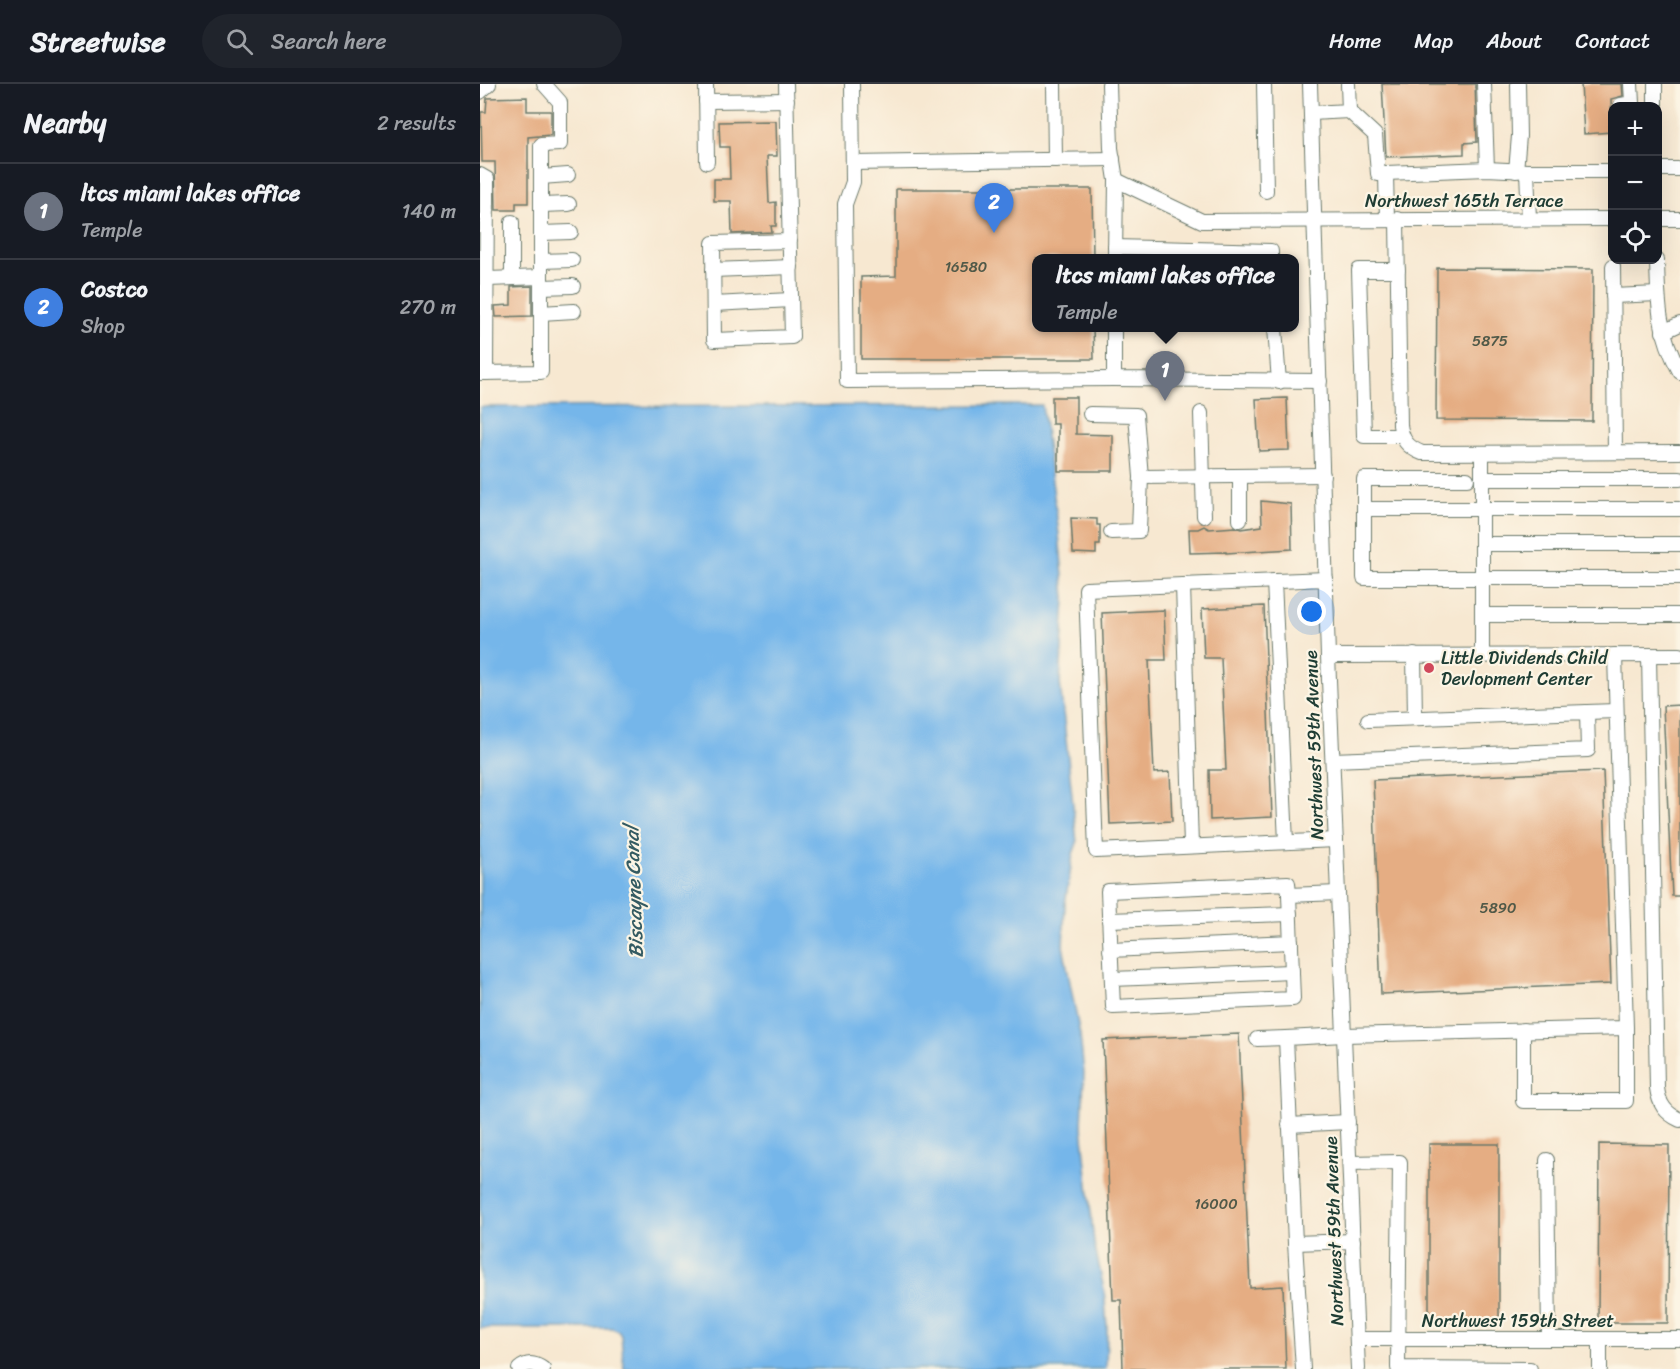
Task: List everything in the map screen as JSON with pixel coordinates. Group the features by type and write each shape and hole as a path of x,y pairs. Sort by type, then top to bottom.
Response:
{"street":[{"path":"480,92 489,84"},
{"path":"480,175 487,179 487,279 483,373 541,372 541,145 560,144 560,102 544,84"},
{"path":"706,84 707,162"},
{"path":"786,84 792,300 792,337 714,340 713,243 790,241"},
{"path":"852,84 853,182 845,204 847,381 1114,379 1320,381"},
{"path":"1054,84 1055,160"},
{"path":"1109,84 1116,180 1115,253 1271,254"},
{"path":"1264,84 1266,191"},
{"name":"Northwest 59th Avenue","path":"1310,84 1328,656 1358,1369"},
{"path":"1348,84 1349,111 1375,135 1378,174 1486,169 1608,171"},
{"path":"1484,84 1486,169"},
{"path":"1518,84 1519,136 1529,219"},
{"path":"1631,84 1632,102"},
{"path":"1655,84 1655,102"},
{"path":"706,101 787,100"},
{"path":"1311,113 1349,111"},
{"path":"853,163 1113,159"},
{"path":"1662,169 1680,169"},
{"path":"1386,173 1398,270 1402,436 1409,447 1422,453 1680,452"},
{"path":"541,177 568,176"},
{"name":"Northwest 165th Terrace","path":"1116,180 1202,221 1608,219"},
{"path":"541,205 569,204"},
{"path":"1662,219 1680,219"},
{"path":"512,222 512,278"},
{"path":"541,234 571,232"},
{"path":"541,261 572,260"},
{"path":"1657,264 1658,305 1663,332 1678,362"},
{"path":"1612,266 1615,452"},
{"path":"713,270 791,267"},
{"path":"1398,270 1359,270 1364,436 1402,436"},
{"path":"487,279 512,278 573,286"},
{"path":"1613,296 1658,294"},
{"path":"714,304 792,300"},
{"path":"541,313 574,311"},
{"path":"1663,332 1680,324"},
{"path":"1114,332 1114,379"},
{"path":"1275,332 1278,382"},
{"path":"1202,413 1204,516"},
{"path":"1090,414 1136,415 1141,477 1139,531 1111,532"},
{"path":"1482,453 1482,655"},
{"path":"1141,477 1323,475"},
{"path":"1240,476 1240,520"},
{"path":"1467,479 1364,479 1364,578 1680,578"},
{"path":"1482,479 1680,479"},
{"path":"1364,509 1680,509"},
{"path":"1482,544 1680,544"},
{"path":"1326,579 1086,589 1096,850 1336,840"},
{"path":"1274,581 1286,842"},
{"path":"1183,585 1191,846"},
{"path":"1482,615 1680,615"},
{"path":"1414,655 1415,718"},
{"path":"1523,1030 1523,1101 1626,1101 1615,655"},
{"path":"1649,655 1657,1088 1662,1107 1670,1115 1680,1120"},
{"path":"1328,656 1680,655"},
{"path":"1368,720 1616,711"},
{"path":"1333,760 1588,750 1587,712"},
{"path":"1288,883 1289,895 1293,999 1113,1006 1108,891 1288,883"},
{"path":"1289,895 1338,893"},
{"path":"1109,920 1290,914"},
{"path":"1110,950 1291,942"},
{"path":"1112,979 1292,972"},
{"path":"1257,1039 1626,1028"},
{"path":"1286,1038 1303,1369"},
{"path":"1289,1125 1348,1122"},
{"path":"1547,1160 1549,1339"},
{"path":"1350,1163 1400,1162 1398,1368 1530,1369"},
{"path":"1295,1243 1353,1241"},
{"name":"Northwest 159th Street","path":"1357,1339 1680,1339"},
{"path":"1600,1339 1600,1369"},
{"path":"519,1369 531,1364 543,1369"}],"water":[{"name":"Biscayne Canal","path":"1042,405 1065,598 1060,683 1077,843 1073,854 1065,904 1063,946 1080,1035 1084,1073 1082,1127 1094,1243 1104,1289 1107,1327 1106,1369 624,1369 621,1336 619,1331 612,1328 480,1328 480,407"}],"building":[{"path":"1382,84 1475,84 1477,142 1464,143 1464,154 1386,157"},
{"path":"1581,84 1622,84 1623,96 1608,102 1608,132 1584,134"},
{"path":"527,97 527,111 551,111 551,135 528,137 528,203 516,203 516,210 496,210 495,162 482,162 481,112 486,112 487,98"},
{"path":"776,121 777,156 767,156 769,203 776,202 776,226 771,226 772,232 732,234 731,201 714,201 714,179 730,179 729,147 720,147 719,122"},
{"path":"896,189 1092,189 1093,254 1032,254 1032,332 1093,332 1094,359 861,359 861,277 896,276"},
{"path":"1437,268 1593,269 1592,421 1436,420"},
{"path":"532,286 532,316 496,317 495,306 511,305 511,287"},
{"path":"1052,397 1076,397 1076,434 1113,435 1113,471 1058,471 1058,424 1052,424"},
{"path":"1287,398 1289,450 1259,451 1256,399"},
{"path":"1261,501 1291,504 1292,549 1190,553 1189,529 1204,526 1209,529 1235,527 1241,529 1262,526"},
{"path":"1071,518 1097,519 1097,525 1100,525 1100,545 1096,545 1096,554 1073,553"},
{"path":"1264,606 1272,817 1210,820 1209,770 1226,770 1221,658 1204,658 1202,609"},
{"path":"1164,610 1166,660 1149,660 1154,773 1170,772 1172,821 1110,824 1102,613"},
{"path":"1680,705 1680,896 1672,896 1663,706"},
{"path":"1603,771 1611,984 1381,994 1373,780"},
{"path":"1239,1034 1250,1288 1283,1286 1286,1369 1123,1369 1121,1300 1113,1300 1103,1040"},
{"path":"1429,1144 1499,1144 1499,1322 1429,1322"},
{"path":"1599,1144 1669,1145 1668,1323 1598,1323"}],"place":[{"name":"Costco","path":"994,233"},
{"name":"ltcs miami lakes office","path":"1165,401"},
{"name":"Little Dividends Child Devlopment Center","path":"1429,668"}]}
